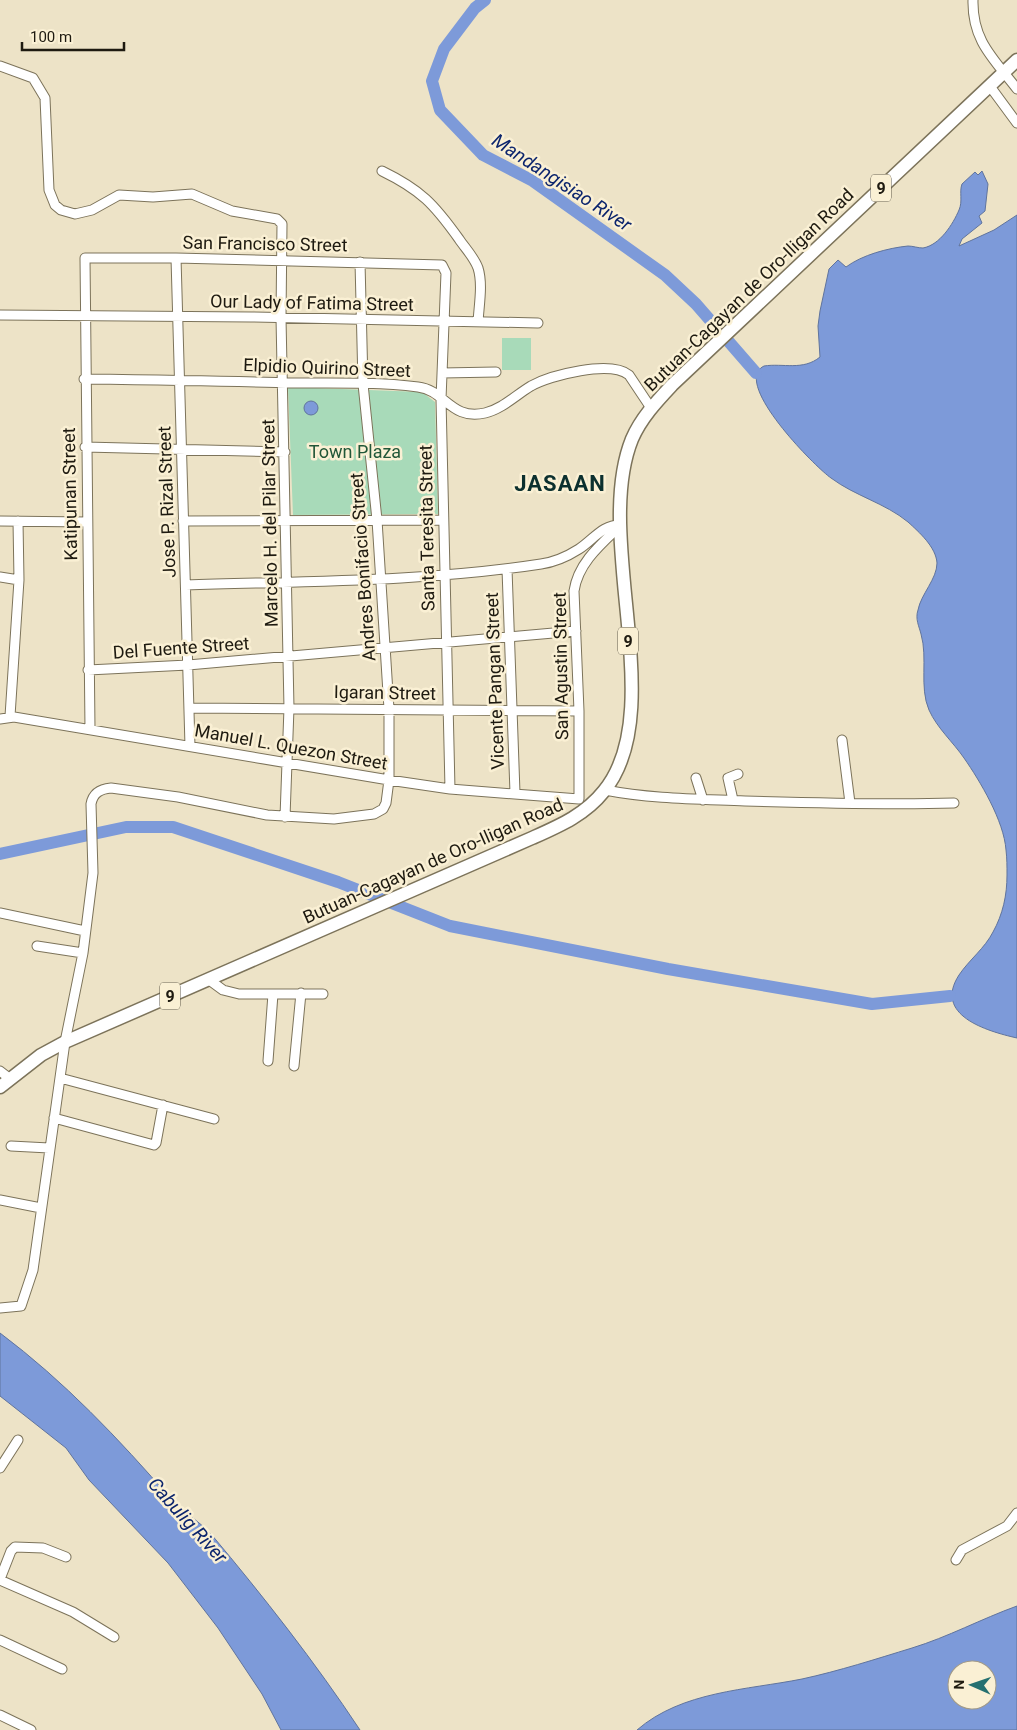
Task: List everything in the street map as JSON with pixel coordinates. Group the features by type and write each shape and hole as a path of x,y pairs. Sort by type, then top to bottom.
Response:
{"highway":[{"name":"Butuan-Cagayan de Oro-Iligan Road","path":"3,1079 65,1042 477,863 566,822 583,804 605,790 623,756 631,716 621,496 626,457 636,430 651,408 696,363 1017,60"}],"street":[{"path":"973,0 976,30 989,55 1017,89"},
{"name":"Marcelo H. del Pilar Street","path":"0,66 32,78 45,98 49,190 51,200 61,210 75,214 84,212 119,195 153,197 192,194 232,210 278,219 282,224 281,318 287,520 289,708 285,817"},
{"path":"989,85 1017,123"},
{"path":"382,171 424,195 439,211 472,256 479,276 478,322"},
{"name":"San Francisco Street","path":"85,258 283,260 432,264 444,267"},
{"name":"Katipunan Street","path":"85,258 84,379 90,729"},
{"name":"Jose P. Rizal Street","path":"176,258 190,746"},
{"name":"Andres Bonifacio Street","path":"0,1308 21,1306 25,1299 33,1270 40,1208 65,1042 83,953 94,873 92,799 98,791 111,788 285,817 334,820 374,814 386,804 389,780 389,709 377,520 363,384 360,262"},
{"name":"Santa Teresita Street","path":"444,267 446,273 441,399 445,643 449,710 450,789"},
{"name":"Our Lady of Fatima Street","path":"0,315 538,323"},
{"name":"Elpidio Quirino Street","path":"84,379 283,382 418,387 434,392 454,410 485,413 541,381 554,377 611,368 624,371 629,375 651,408"},
{"path":"442,373 496,372"},
{"path":"85,448 285,452"},
{"path":"184,521 443,520"},
{"path":"0,521 87,522"},
{"path":"10,716 19,580 18,521"},
{"path":"186,585 381,578 507,569 548,563 561,558 580,548 609,526 621,525"},
{"name":"San Agustin Street","path":"583,804 576,631 576,580 582,566 621,525"},
{"path":"604,541 622,549"},
{"name":"Vicente Pangan Street","path":"507,569 514,711 515,793"},
{"path":"0,577 19,580"},
{"name":"Del Fuente Street","path":"88,670 188,665 576,631"},
{"name":"Igaran Street","path":"189,708 579,711"},
{"name":"Manuel L. Quezon Street","path":"0,718 10,716 288,764 450,789 515,793 583,804"},
{"path":"842,740 850,803"},
{"path":"733,800 728,778 738,774"},
{"path":"696,778 703,800"},
{"path":"605,790 648,797 703,800 894,805 954,803"},
{"path":"0,913 85,931"},
{"path":"37,946 83,953"},
{"path":"208,979 227,992 239,994 301,992 323,994"},
{"path":"294,1066 301,992"},
{"path":"268,1061 273,994"},
{"path":"60,1078 214,1119"},
{"path":"54,1118 154,1145 156,1143 163,1105"},
{"path":"11,1146 49,1148"},
{"path":"0,1201 40,1208"},
{"path":"0,1468 18,1440"},
{"path":"956,1560 962,1550 1007,1526 1017,1513"},
{"path":"66,1557 43,1548 15,1547 10,1552 0,1580 73,1612 114,1637"},
{"path":"0,1640 62,1668"},
{"path":"0,1715 31,1730"}],"green space":[{"path":"502,338 531,338 531,370 502,370"},
{"name":"Town Plaza","path":"288,387 422,392 435,402 438,514 293,515"}],"water":[{"path":"982,171 988,184 985,211 979,216 982,223 962,239 959,246 994,230 1017,215 1017,1038 978,1026 958,1011 953,1001 953,989 959,975 986,943 999,918 1006,890 1007,859 1001,827 990,802 964,758 936,723 926,701 923,643 917,613 936,569 937,563 934,551 917,530 899,515 840,484 809,458 779,424 766,405 758,389 757,375 764,366 807,364 820,357 818,326 820,311 829,269 838,260 846,267 860,259 884,250 908,246 923,248 935,243 949,227 959,210 962,184 975,172 978,175"},
{"path":"308,401 314,401 318,408 314,415 308,415 304,411 304,405"},
{"name":"Cabulig River","path":"0,1333 24,1351 69,1391 131,1454 176,1504 211,1534 288,1630 360,1730 281,1730 262,1694 218,1628 168,1563 89,1480 66,1448 0,1396"},
{"path":"1017,1606 1017,1730 637,1730 655,1717 674,1707 694,1700 716,1694 802,1679 857,1665 925,1644"}],"waterway":[{"name":"Mandangisiao River","path":"485,0 475,8 444,49 432,81 440,110 483,155 533,181 665,275 696,304 756,373"},
{"path":"0,854 126,827 173,827 338,882 450,926 668,969 872,1004 950,996"}],"district":[{"name":"JASAAN","path":"560,483"}]}
